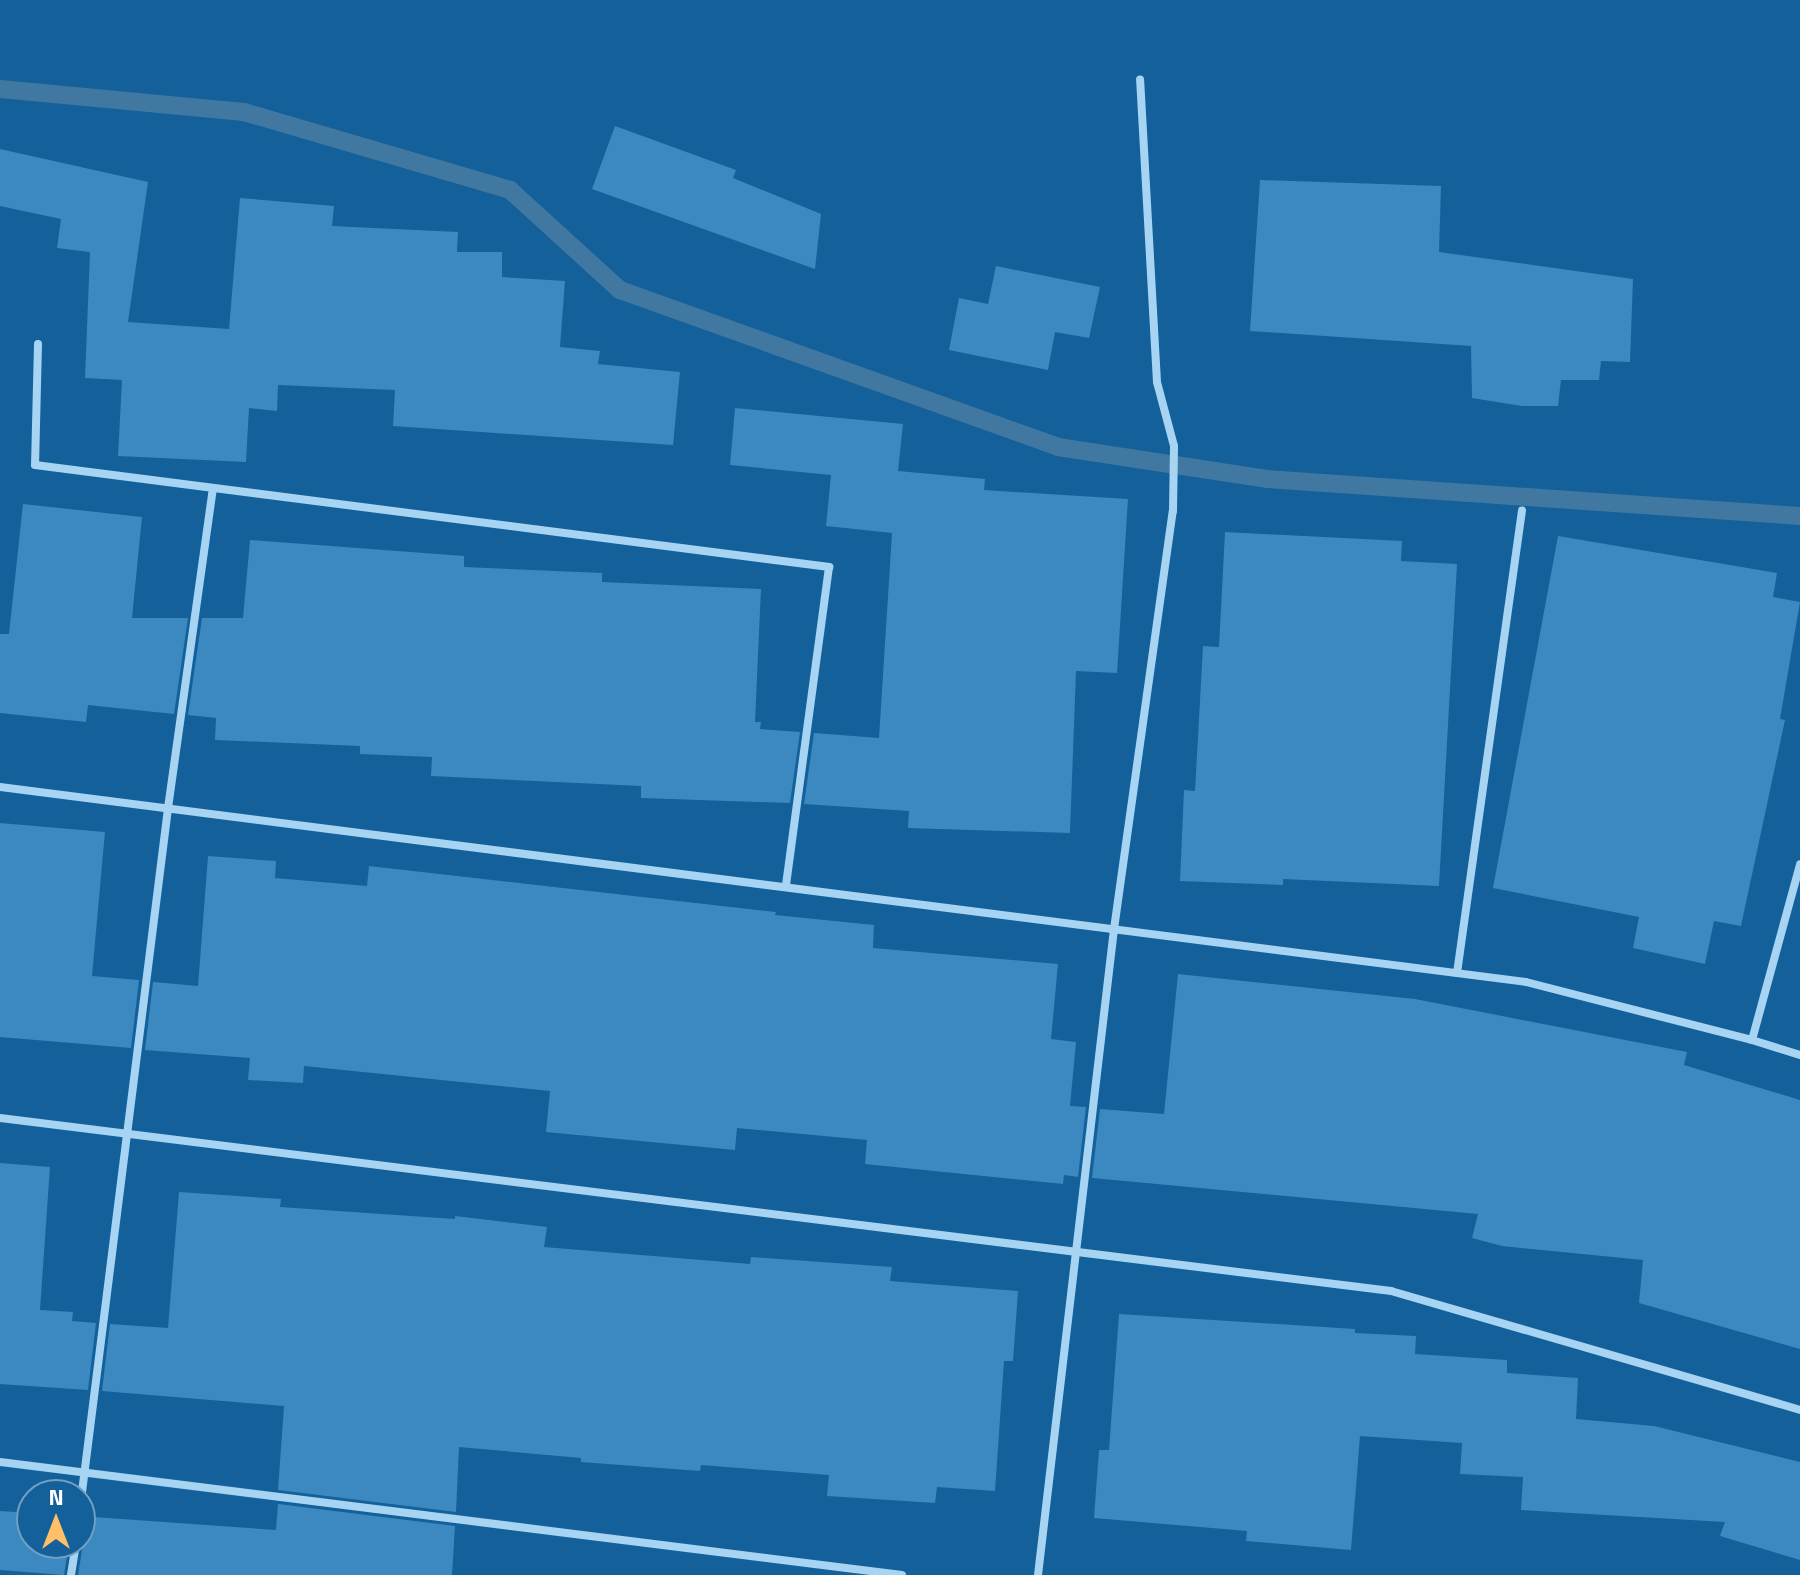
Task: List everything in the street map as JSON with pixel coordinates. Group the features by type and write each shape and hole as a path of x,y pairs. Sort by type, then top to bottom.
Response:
{"street":[{"path":"1038,1575 1114,929 1173,511 1174,446 1157,382 1140,79"},
{"path":"38,344 35,465 829,567 786,886"},
{"path":"84,1479 168,808 213,488"},
{"path":"1457,973 1522,511"},
{"path":"0,787 1526,982 1800,1055"},
{"path":"1752,1040 1800,864"},
{"path":"0,1118 1391,1291 1800,1410"},
{"path":"0,1462 902,1575"}],"building":[{"path":"615,126 736,170 733,178 821,214 815,269 592,189"},
{"path":"0,149 148,182 128,322 229,329 240,198 334,206 332,226 458,232 457,252 502,252 502,277 565,281 560,347 600,351 598,364 680,372 673,445 393,426 395,390 278,385 277,411 249,408 246,462 118,456 122,380 85,378 90,252 57,248 61,219 0,206"},
{"path":"1260,180 1441,186 1439,252 1633,279 1630,362 1601,361 1599,380 1561,380 1558,406 1522,406 1472,398 1471,346 1250,331"},
{"path":"996,266 1100,287 1089,338 1055,332 1048,370 949,350 959,298 988,304"},
{"path":"735,408 903,424 898,471 985,479 984,490 1128,499 1117,673 1076,671 1070,833 908,828 909,811 804,804 814,733 879,738 892,533 826,526 831,475 730,465"},
{"path":"23,504 142,517 132,618 188,618 174,714 88,705 86,722 0,713 0,634 9,634"},
{"path":"1225,532 1402,541 1401,561 1457,564 1439,886 1283,879 1283,885 1180,881 1184,790 1195,791 1203,646 1219,647"},
{"path":"1558,536 1777,573 1773,597 1800,602 1780,719 1785,720 1741,926 1714,921 1705,964 1633,948 1639,917 1493,888"},
{"path":"250,540 464,556 464,567 602,573 602,582 761,589 755,722 761,722 760,729 800,732 790,803 641,798 641,786 431,776 432,757 360,754 360,746 215,740 216,718 188,715 202,618 243,618"},
{"path":"0,823 105,832 92,976 139,980 131,1048 0,1037"},
{"path":"208,856 276,861 275,878 367,886 369,866 776,912 775,915 874,925 873,948 1058,964 1051,1039 1076,1042 1070,1106 1086,1107 1078,1177 1064,1175 1063,1184 865,1164 867,1140 737,1128 735,1150 546,1132 550,1091 304,1066 303,1083 248,1080 250,1058 145,1050 153,982 198,986"},
{"path":"1178,974 1415,999 1687,1052 1684,1065 1800,1100 1800,1349 1639,1303 1643,1260 1502,1246 1472,1238 1478,1214 1092,1178 1100,1109 1164,1114"},
{"path":"0,1163 50,1167 40,1310 73,1312 72,1321 96,1323 88,1390 0,1384"},
{"path":"179,1192 281,1199 280,1207 455,1219 455,1216 547,1227 544,1247 750,1264 751,1257 892,1267 890,1281 1018,1291 1013,1361 1004,1361 995,1491 937,1487 935,1503 827,1496 829,1475 701,1465 700,1471 581,1462 581,1458 459,1447 456,1512 278,1490 284,1406 102,1391 110,1324 168,1328"},
{"path":"1119,1314 1355,1329 1355,1333 1416,1336 1415,1354 1507,1360 1507,1373 1578,1378 1576,1419 1654,1426 1800,1462 1800,1560 1720,1536 1725,1522 1521,1510 1523,1477 1460,1474 1462,1443 1360,1436 1351,1550 1246,1541 1247,1531 1094,1518 1099,1450 1109,1450"},
{"path":"278,1504 455,1526 452,1575 78,1575 81,1559 96,1559 96,1517 276,1530"},
{"path":"0,1511 16,1512 16,1559 66,1559 64,1575 0,1570"}],"waterway":[{"path":"0,89 244,112 510,190 620,290 1058,447 1267,479 1800,516"}]}
